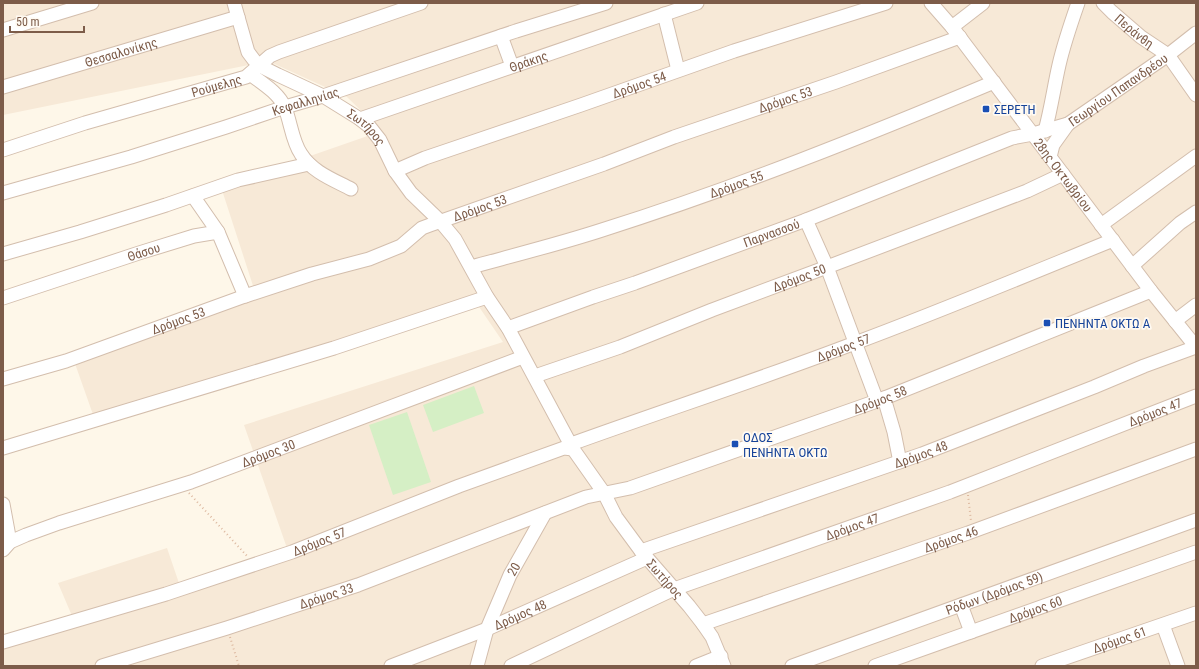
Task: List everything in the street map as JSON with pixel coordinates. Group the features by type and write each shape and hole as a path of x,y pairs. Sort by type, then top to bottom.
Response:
{"street":[{"path":"3,30 92,3"},
{"name":"Σωτήρος","path":"234,3 248,52 255,70 278,76 323,96 369,126 377,136 395,171 412,193 440,221 455,239 487,297 508,328 572,446 604,493 616,517 644,554 703,624 712,637 722,661"},
{"name":"Ρούμελης","path":"3,150 85,123 246,77 270,56 279,52 421,3"},
{"name":"Κεφαλληνίας","path":"3,193 226,127 501,36 606,3"},
{"name":"Θράκης","path":"360,119 697,3"},
{"name":"Δρόμος 54","path":"395,171 425,158 678,70 886,3"},
{"name":"28ης Οκτωβρίου","path":"932,3 994,82 1039,133 1050,157 1151,291 1196,347"},
{"name":"Δρόμος 53","path":"3,379 66,361 245,296 312,274 369,259 401,246 422,228 440,221 604,164 674,137 836,82 956,32 983,3"},
{"path":"1039,133 1050,113 1059,64 1067,34 1078,3"},
{"name":"Περάνθη","path":"1103,3 1141,37 1168,55"},
{"path":"664,14 678,70"},
{"name":"Θεσσαλονίκης","path":"3,87 238,17"},
{"name":"Γεωργίου Παπανδρέου","path":"1039,133 1068,124 1168,55 1196,33"},
{"path":"501,36 512,66"},
{"path":"1168,55 1196,95"},
{"path":"255,70 277,95 285,107 300,154 315,170 351,189"},
{"name":"Δρόμος 55","path":"471,267 602,230 743,182 906,119 994,82"},
{"path":"1050,157 1053,145 1068,124"},
{"name":"Παρνασσού","path":"508,328 806,220 1012,138 1039,133"},
{"path":"1101,225 1196,156"},
{"path":"3,254 80,232 238,180 309,164"},
{"name":"Δρόμος 50","path":"535,376 620,347 712,310 1027,191 1063,174"},
{"path":"193,196 218,232 245,296"},
{"path":"1132,266 1180,223 1196,212"},
{"path":"806,220 827,267 856,343 894,432 900,462"},
{"name":"Θάσου","path":"3,298 194,236 218,232"},
{"name":"Δρόμος 57","path":"3,642 166,594 299,549 466,483 572,446 656,413 744,384 856,343 1113,240"},
{"name":"Δρόμος 58","path":"546,513 586,497 630,488 880,399 1151,291"},
{"path":"3,448 334,348 487,297"},
{"path":"1175,321 1196,304"},
{"name":"Δρόμος 48","path":"391,666 488,629 644,554 900,462 1196,347"},
{"name":"Δρόμος 30","path":"5,547 26,535 59,523 181,485 523,357"},
{"name":"Δρόμος 47","path":"511,666 674,589 966,486 1196,396"},
{"name":"Δρόμος 46","path":"703,624 972,532 1196,449"},
{"path":"3,504 5,547"},
{"name":"Δρόμος 33","path":"102,666 227,628 358,584 546,513"},
{"name":"20","path":"477,666 488,629 510,575 546,513"},
{"name":"Ρόδων (Δρόμος 59)","path":"792,666 1196,520"},
{"name":"Δρόμος 60","path":"875,666 1196,552"},
{"path":"961,605 971,632"},
{"name":"Δρόμος 61","path":"1042,666 1196,613"},
{"path":"1163,624 1178,666"},
{"path":"696,666 722,661"}],"path":[{"path":"181,485 255,564"},
{"path":"966,486 971,512 972,532"},
{"path":"227,628 239,666"}],"shaded area":[{"path":"3,3 1196,3 1196,666 3,666 3,647 75,623 58,583 167,548 181,589 288,551 244,425 503,342 475,301 96,423 73,358 256,295 221,187 382,131 347,97 268,61 3,115"}],"green space":[{"path":"474,386 484,413 433,432 423,405"},
{"path":"407,412 431,482 393,495 369,425"}],"place":[{"name":"ΣΕΡΕΤΗ","path":"986,109"},
{"name":"ΠΕΝΗΝΤΑ ΟΚΤΩ Α","path":"1047,323"},
{"name":"ΟΔΟΣ ΠΕΝΗΝΤΑ ΟΚΤΩ","path":"735,444"}]}
